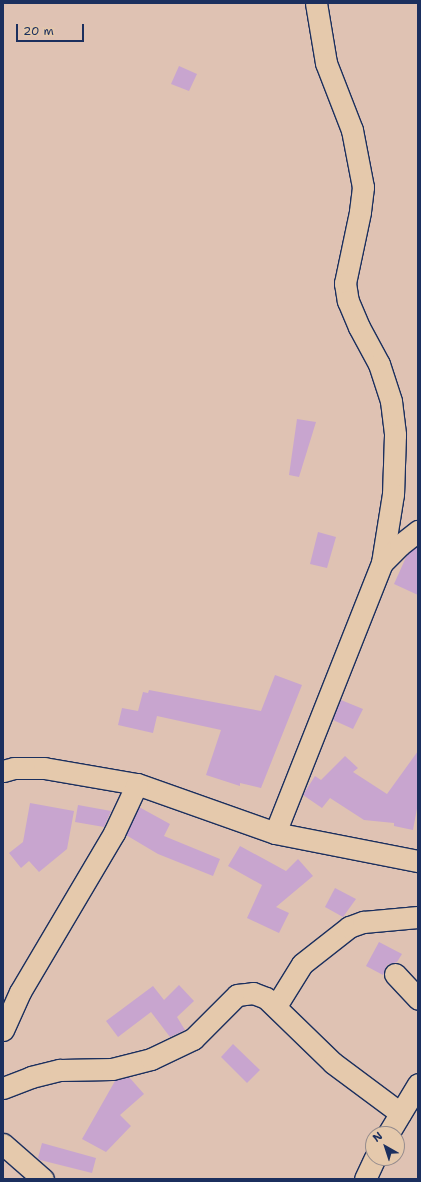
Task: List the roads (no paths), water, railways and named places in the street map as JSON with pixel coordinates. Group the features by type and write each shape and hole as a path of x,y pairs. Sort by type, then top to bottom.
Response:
{"street":[{"path":"275,833 382,563 393,494 395,435 392,408 379,364 359,327 348,301 345,282 360,212 363,187 352,130 326,63 316,3"},
{"path":"382,563 400,545 418,531"},
{"path":"3,771 14,768 44,768 137,784 275,833 418,861"},
{"path":"3,1030 20,992 114,833 137,784"},
{"path":"276,1006 302,964 349,927 363,922 418,917"},
{"path":"396,974 418,999"},
{"path":"3,1088 31,1077 60,1070 112,1069 151,1059 193,1039 230,999 243,992 266,998 276,1006 333,1063 400,1113"},
{"path":"393,1126 418,1084"},
{"path":"3,1144 43,1179"},
{"path":"365,1179 371,1166"}]}
